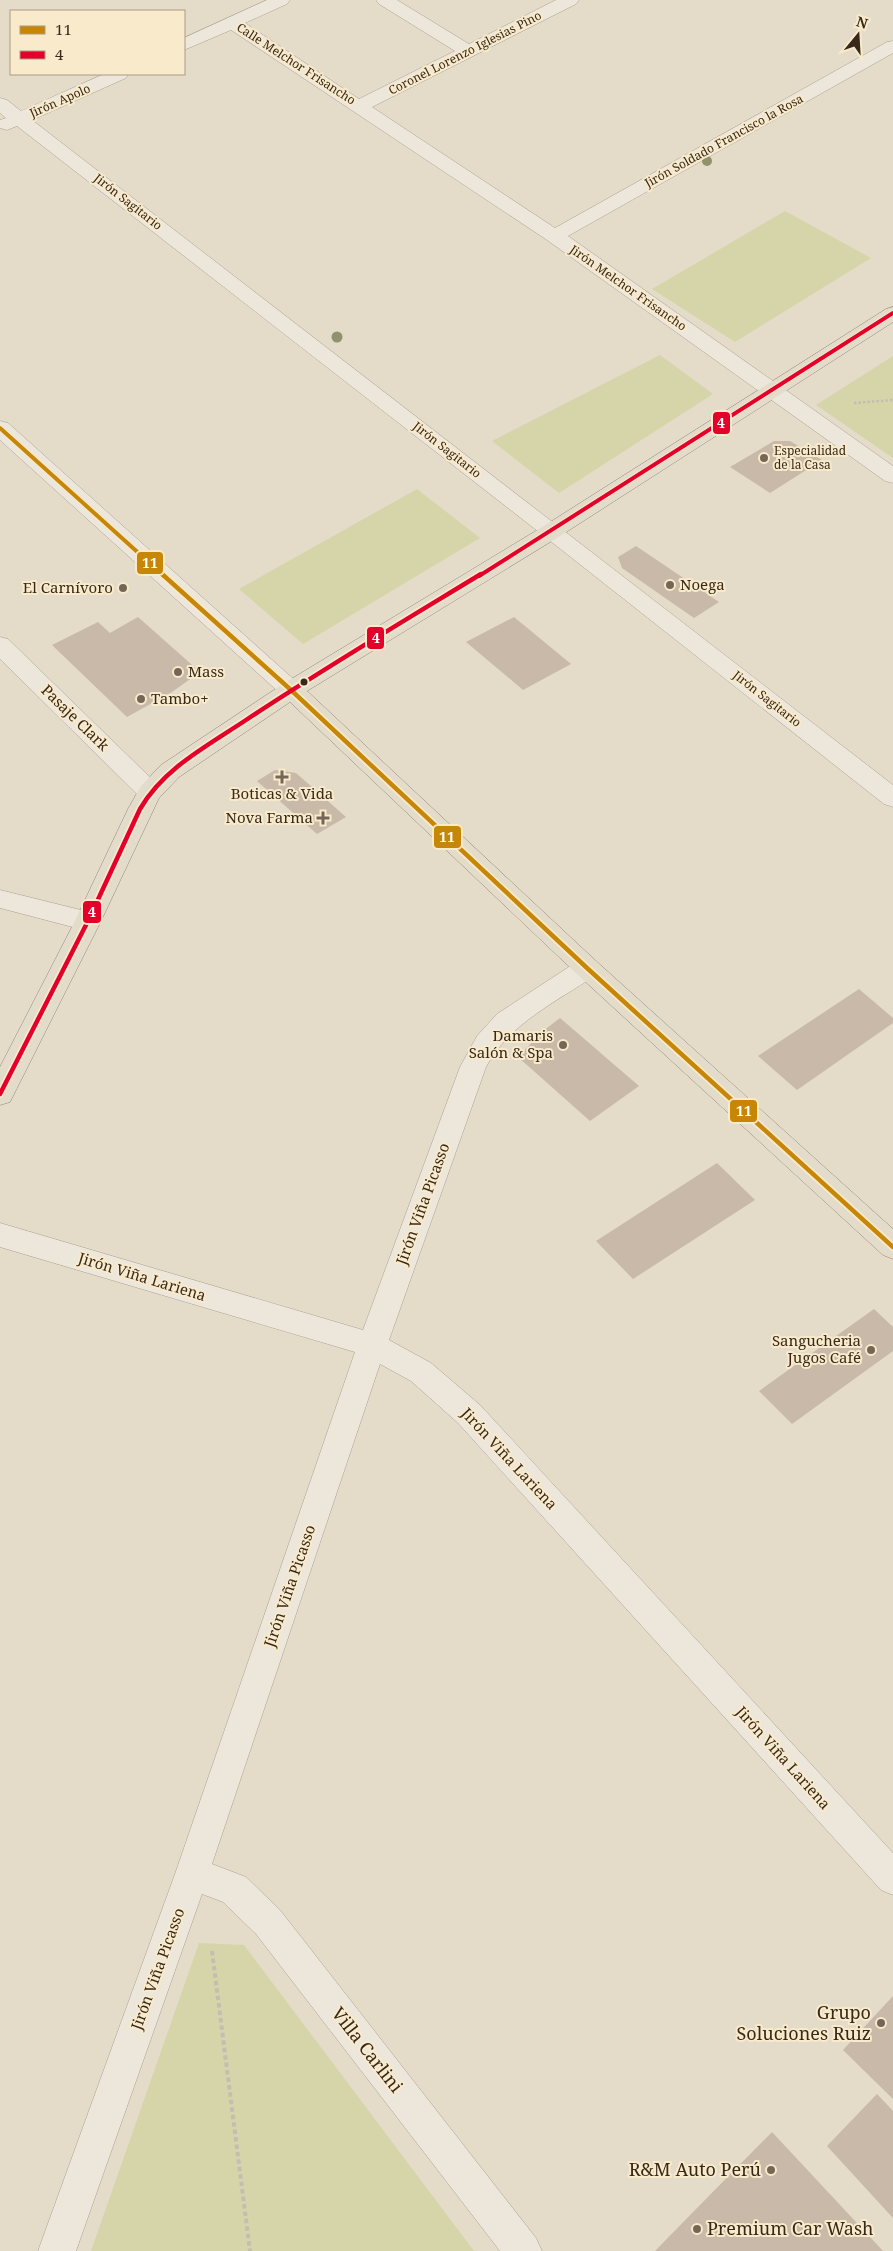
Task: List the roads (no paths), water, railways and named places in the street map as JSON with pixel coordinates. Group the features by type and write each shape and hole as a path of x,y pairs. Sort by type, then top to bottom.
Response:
{"main road":[{"path":"0,1094 88,921 140,809 150,792 170,771 291,690 552,531 893,313"},
{"path":"291,690 587,968 893,1247"}],"street":[{"path":"185,45 281,0"},
{"path":"385,0 468,51"},
{"name":"Coronel Lorenzo Iglesias Pino","path":"359,106 570,0"},
{"name":"Calle Melchor Frisancho","path":"232,23 359,106"},
{"name":"Jirón Soldado Francisco la Rosa","path":"554,236 893,46"},
{"name":"Jirón Apolo","path":"0,127 117,75"},
{"name":"Jirón Sagitario","path":"0,104 552,531 893,798"},
{"name":"Jirón Melchor Frisancho","path":"359,106 554,236 893,476"},
{"path":"0,428 291,690"},
{"name":"Pasaje Clark","path":"0,645 150,792"},
{"path":"0,899 88,921"},
{"name":"Jirón Viña Picasso","path":"57,2251 192,1874 372,1345 473,1067 486,1043 506,1021 587,968"},
{"name":"Jirón Viña Lariena","path":"0,1235 372,1345 421,1372 469,1414 893,1878"},
{"name":"Villa Carlini","path":"192,1874 234,1890 268,1922 523,2251"}],"place":[{"name":"Especialidad de la Casa","path":"764,458"},
{"name":"Noega","path":"670,585"},
{"name":"El Carnívoro","path":"123,588"},
{"name":"Mass","path":"178,672"},
{"name":"Tambo+","path":"141,699"},
{"name":"Boticas & Vida","path":"282,777"},
{"name":"Nova Farma","path":"323,818"},
{"name":"Damaris Salón & Spa","path":"563,1045"},
{"name":"Sangucheria Jugos Café","path":"871,1350"},
{"name":"Grupo Soluciones Ruiz","path":"881,2023"},
{"name":"R&M Auto Perú","path":"771,2170"},
{"name":"Premium Car Wash","path":"697,2229"}]}
